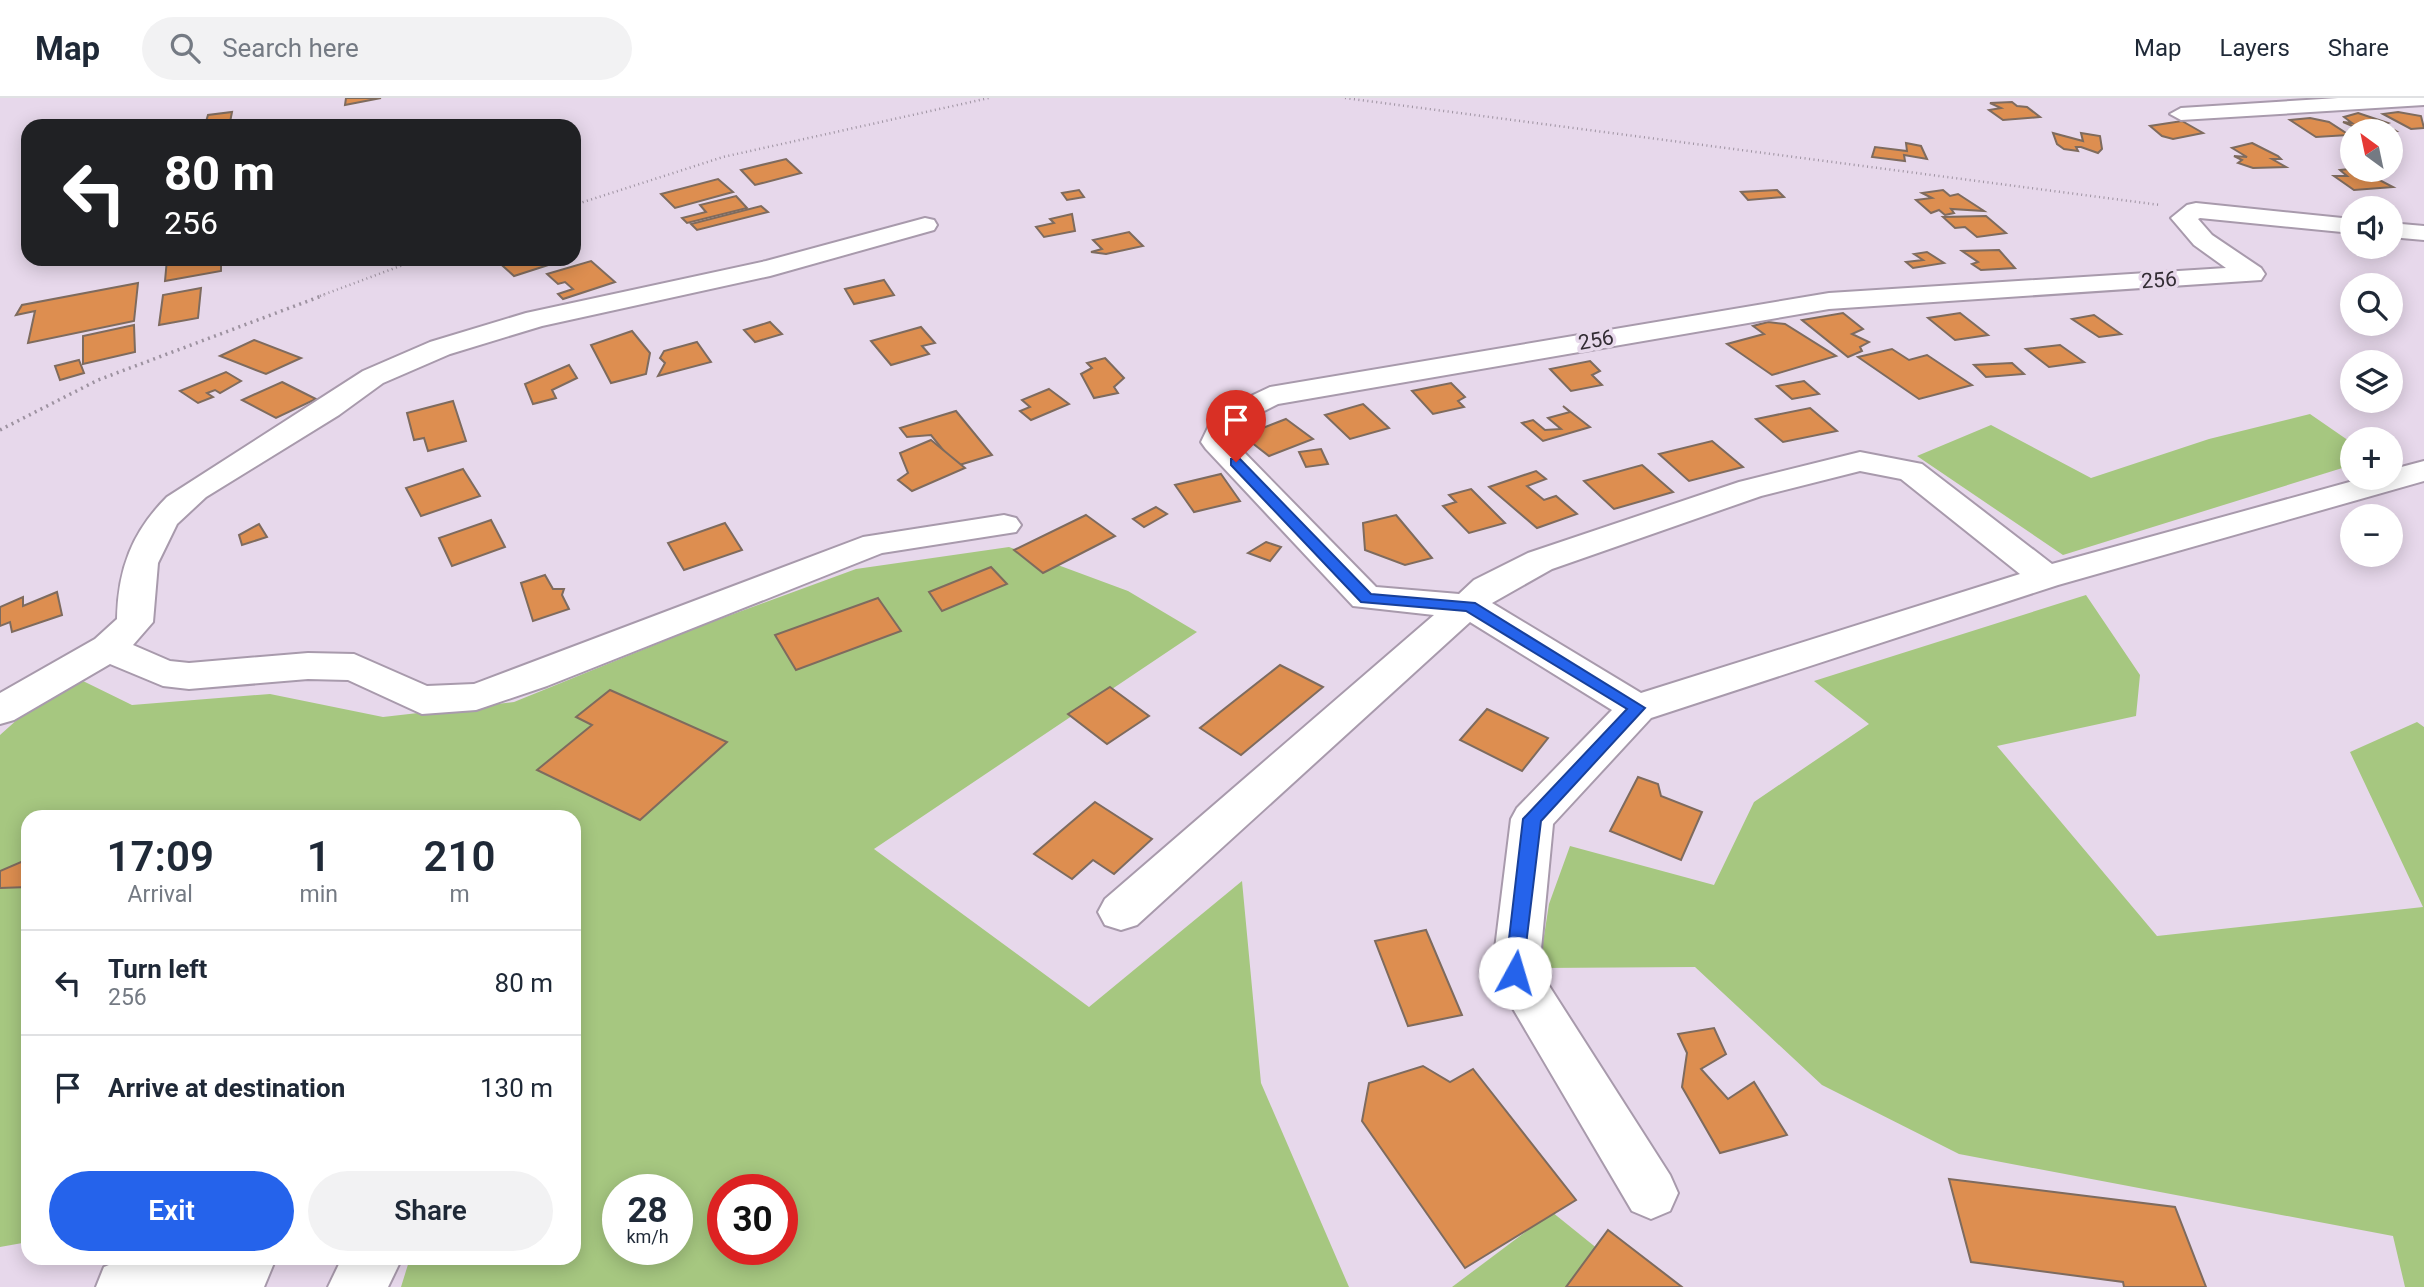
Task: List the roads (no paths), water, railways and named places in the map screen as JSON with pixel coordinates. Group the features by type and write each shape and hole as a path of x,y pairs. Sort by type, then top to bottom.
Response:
{"street":[{"path":"2165,98 2187,114 2424,99"},
{"name":"256","path":"1637,708 1470,606 1366,598 1217,442 1226,419 1270,396 1829,301 2252,274 2203,240 2183,218 2196,210 2340,225"},
{"path":"0,710 108,648 135,622 134,587 148,542 169,510 195,490 400,362 536,319 770,268 925,225"},
{"path":"2403,231 2424,233"},
{"path":"1121,912 1470,606 1487,588 1540,561 1750,489 1860,461 1911,471 2046,577"},
{"path":"1651,1193 1515,973 1532,819 1637,708 2046,577 2424,471"},
{"path":"108,648 163,673 189,676 308,666 354,667 422,700 476,697 875,544 1004,525"},
{"path":"124,1287 192,1265"},
{"path":"236,1287 245,1265"},
{"path":"356,1287 370,1265"}]}
